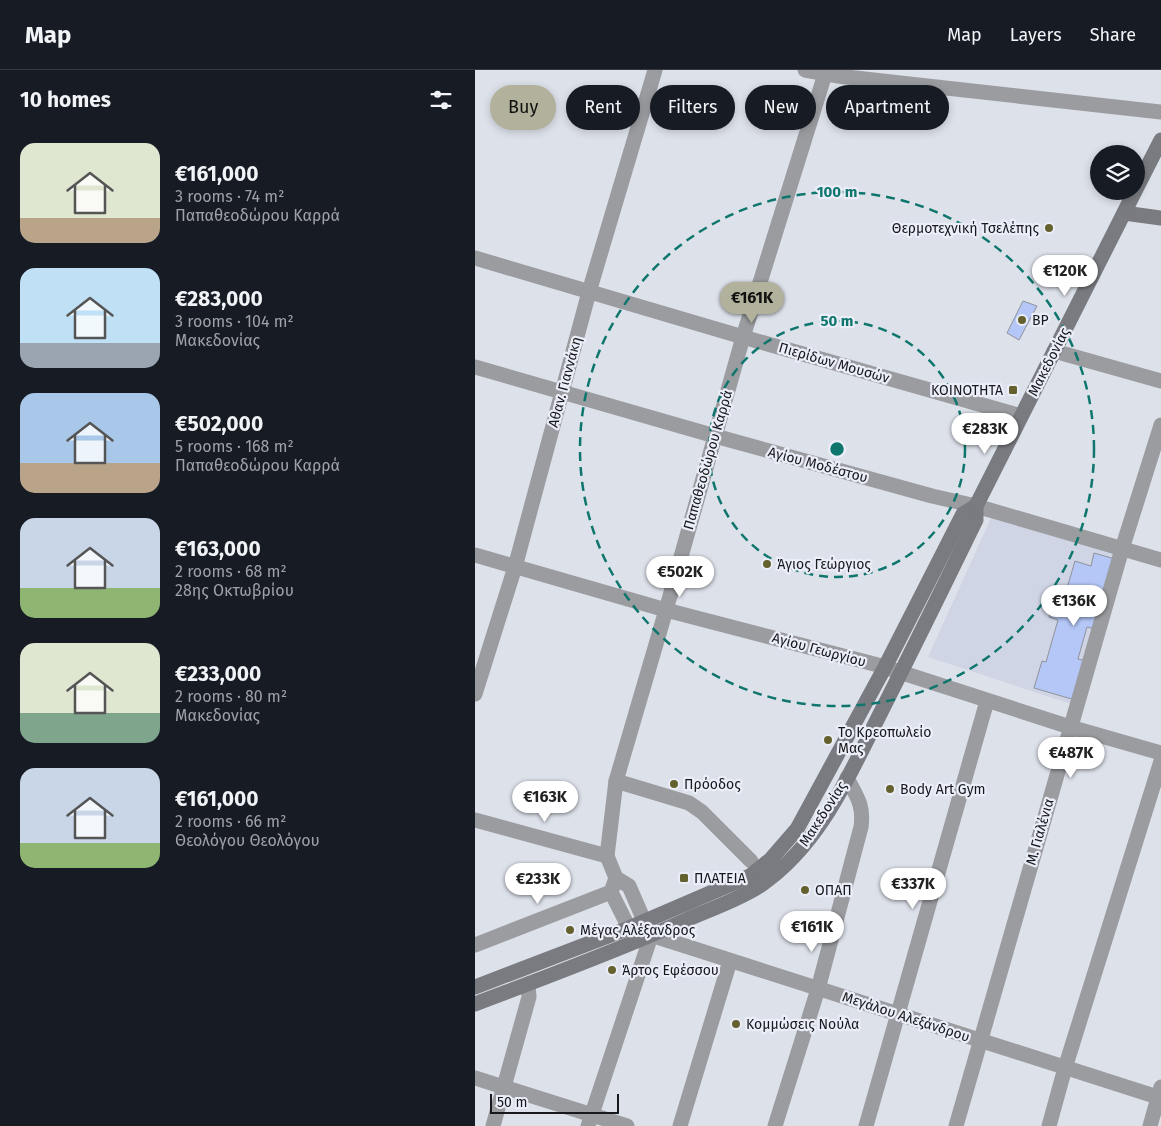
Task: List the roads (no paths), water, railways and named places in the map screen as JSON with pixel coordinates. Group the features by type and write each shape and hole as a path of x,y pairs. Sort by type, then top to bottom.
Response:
{"main road":[{"name":"Μακεδονίας","path":"1145,172 1161,140"},
{"name":"Μακεδονίας","path":"475,1004 651,936 738,897 760,886 791,861 808,842 827,814 847,778 901,672 975,520 976,506 1131,200"},
{"path":"1124,213 1161,218"},
{"name":"Μακεδονίας","path":"475,987 629,928 749,876 771,859 797,829 885,667 963,514 976,506"}],"street":[{"name":"Αθαν. Γιαννάκη","path":"475,694 515,567 589,292 655,70"},
{"path":"805,70 825,74 1161,112"},
{"name":"Παπαθεοδώρου Καρρά","path":"629,928 614,885 607,856 615,781 666,610 743,337 825,74"},
{"name":"Πιερίδων Μουσών","path":"475,258 1021,416"},
{"path":"1054,351 1161,381"},
{"name":"Αγίου Μοδέστου","path":"475,367 715,436 932,496 976,506 1161,560"},
{"name":"Μ. Γιαλένια","path":"956,1126 1122,548 1161,425"},
{"name":"Αγίου Γεωργίου","path":"475,555 666,610 885,667 1070,728 1161,753"},
{"path":"866,1126 987,701"},
{"path":"1049,1126 1065,1068 1161,761"},
{"path":"775,1126 818,989 861,827 862,814 860,802 847,778"},
{"path":"615,781 689,803 702,812 751,861"},
{"path":"475,820 607,856"},
{"path":"475,945 614,885"},
{"name":"Παπαθεοδώρου Καρρά","path":"614,885 629,886 651,936"},
{"path":"590,1120 651,936 629,928"},
{"name":"Μεγάλου Αλεξάνδρου","path":"651,936 1065,1068 1160,1094"},
{"path":"680,1126 730,961"},
{"path":"493,1126 529,997 528,984"},
{"path":"475,1078 505,1086 590,1120 627,1126"},
{"path":"1150,1126 1160,1094"}],"place":[{"name":"Θερμοτεχνική Τσελέπης","path":"1049,228"},
{"name":"BP","path":"1022,320"},
{"name":"ΚΟΙΝΟΤΗΤΑ","path":"1013,390"},
{"name":"Άγιος Γεώργιος","path":"767,564"},
{"name":"Το Κρεοπωλείο Μας","path":"828,740"},
{"name":"Πρόοδος","path":"674,784"},
{"name":"Body Art Gym","path":"890,789"},
{"name":"ΠΛΑΤΕΙΑ","path":"684,878"},
{"name":"ΟΠΑΠ","path":"805,890"},
{"name":"Μέγας Αλέξανδρος","path":"570,930"},
{"name":"Άρτος Εφέσσου","path":"612,970"},
{"name":"Κομμώσεις Νούλα","path":"736,1024"}]}
